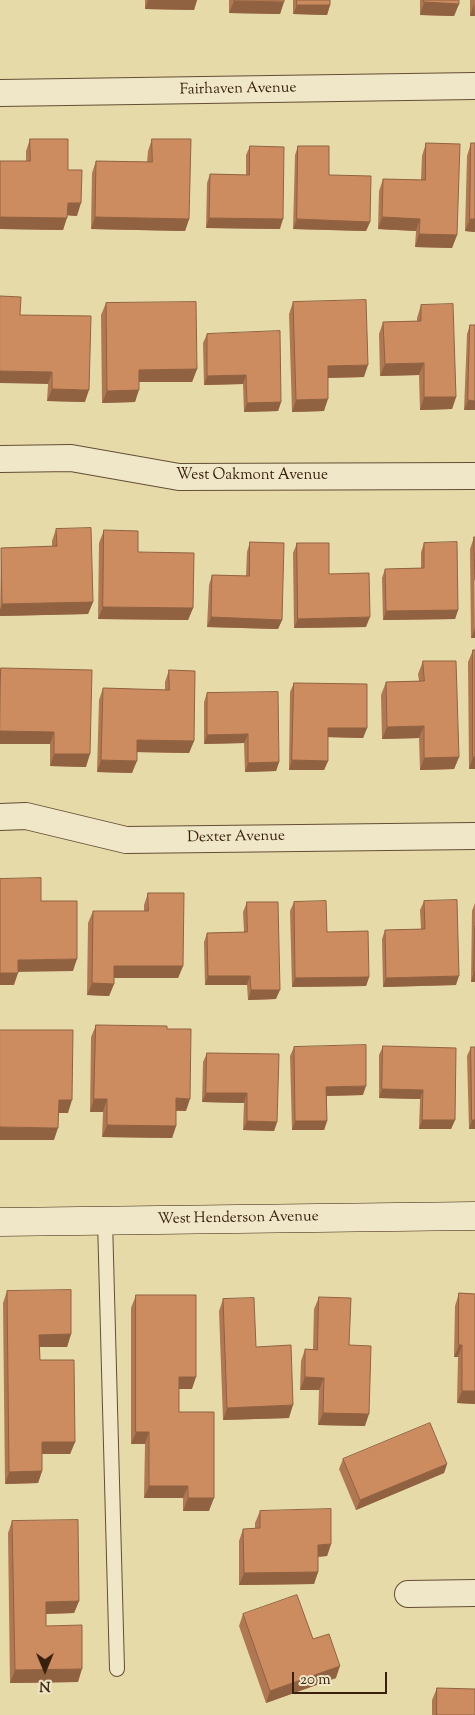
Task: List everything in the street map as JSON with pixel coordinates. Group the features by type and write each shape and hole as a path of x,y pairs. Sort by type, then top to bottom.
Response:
{"main road":[{"name":"West Henderson Avenue","path":"0,1222 475,1216"}],"street":[{"name":"Fairhaven Avenue","path":"0,93 475,86"},
{"name":"West Oakmont Avenue","path":"0,459 71,458 179,477 475,476"},
{"name":"Dexter Avenue","path":"0,817 26,816 126,840 475,836"},
{"path":"408,1594 475,1593"}],"lane":[{"path":"105,1220 117,1669"}],"building":[{"path":"284,0 284,2 234,1"},
{"path":"297,0 330,0 330,5 297,5"},
{"path":"424,0 459,0 459,4 424,2"},
{"path":"30,139 68,139 68,170 82,170 81,203 68,203 67,218 0,217 0,161 30,161"},
{"path":"152,139 191,139 189,219 95,217 96,161 152,162"},
{"path":"426,143 460,144 457,235 419,234 420,219 382,217 383,179 425,180"},
{"path":"471,143 475,143 475,219 470,219"},
{"path":"250,146 284,147 283,219 209,218 210,174 249,175"},
{"path":"298,146 329,146 329,175 371,176 370,222 297,219"},
{"path":"0,296 21,297 20,315 91,316 89,390 52,389 52,372 0,371"},
{"path":"366,300 368,365 328,366 328,399 296,400 293,302"},
{"path":"196,302 197,369 139,370 139,390 107,391 106,303"},
{"path":"453,304 456,397 424,397 424,363 385,364 383,322 421,321 421,305"},
{"path":"470,325 475,325 475,401 468,400"},
{"path":"280,331 281,402 247,403 246,375 207,376 207,334"},
{"path":"91,528 93,602 2,604 1,548 57,546 56,529"},
{"path":"104,530 138,531 138,552 194,553 193,608 103,607"},
{"path":"474,537 475,537 475,580"},
{"path":"250,542 284,543 282,620 211,617 212,575 249,576"},
{"path":"457,542 458,610 386,611 385,569 424,568 424,543"},
{"path":"297,543 329,543 329,574 369,573 370,617 298,619"},
{"path":"473,650 475,650 475,757 473,757"},
{"path":"423,661 456,661 459,757 424,758 424,726 387,727 386,682 424,681"},
{"path":"1,668 92,670 90,754 54,754 54,732 0,731"},
{"path":"169,670 195,671 194,741 137,740 137,761 101,760 103,688 169,690"},
{"path":"294,683 367,684 367,728 328,728 328,761 292,760"},
{"path":"278,692 279,762 248,763 248,734 207,735 207,693"},
{"path":"41,878 41,901 77,901 77,959 18,960 18,973 0,973 0,879"},
{"path":"148,893 184,893 183,966 114,966 114,984 92,983 93,911 148,911"},
{"path":"457,900 459,976 386,978 385,930 425,929 424,901"},
{"path":"326,901 327,932 368,931 369,977 295,978 294,902"},
{"path":"247,902 278,902 280,990 251,990 250,976 208,976 207,933 247,932"},
{"path":"475,926 475,972 474,972"},
{"path":"96,1025 167,1026 167,1029 191,1029 190,1099 176,1098 176,1126 107,1125 107,1099 94,1099"},
{"path":"0,1030 73,1030 72,1100 59,1100 58,1128 0,1127"},
{"path":"366,1045 366,1086 326,1087 327,1121 295,1121 294,1047"},
{"path":"383,1046 456,1048 455,1120 422,1120 423,1090 382,1089"},
{"path":"471,1047 475,1047 475,1120 472,1120"},
{"path":"207,1053 279,1054 277,1122 247,1121 247,1093 206,1093"},
{"path":"71,1290 71,1334 39,1335 40,1360 74,1360 75,1442 42,1442 42,1471 9,1472 7,1291"},
{"path":"459,1293 475,1294 475,1391 462,1391 462,1345 459,1345"},
{"path":"136,1295 196,1295 196,1377 179,1377 179,1412 214,1412 214,1498 188,1498 188,1486 149,1486 149,1432 136,1432"},
{"path":"319,1297 351,1298 349,1345 371,1346 369,1414 323,1413 324,1378 305,1377 305,1349 317,1350"},
{"path":"254,1298 256,1347 291,1345 293,1405 227,1408 223,1299"},
{"path":"430,1423 447,1464 360,1500 343,1459"},
{"path":"331,1509 331,1544 318,1545 318,1572 244,1573 243,1529 260,1528 260,1511"},
{"path":"78,1520 79,1601 46,1602 46,1626 82,1625 82,1669 15,1670 12,1521"},
{"path":"297,1595 313,1639 329,1634 340,1666 270,1691 243,1614"},
{"path":"437,1688 475,1689 475,1715 437,1715"}]}
